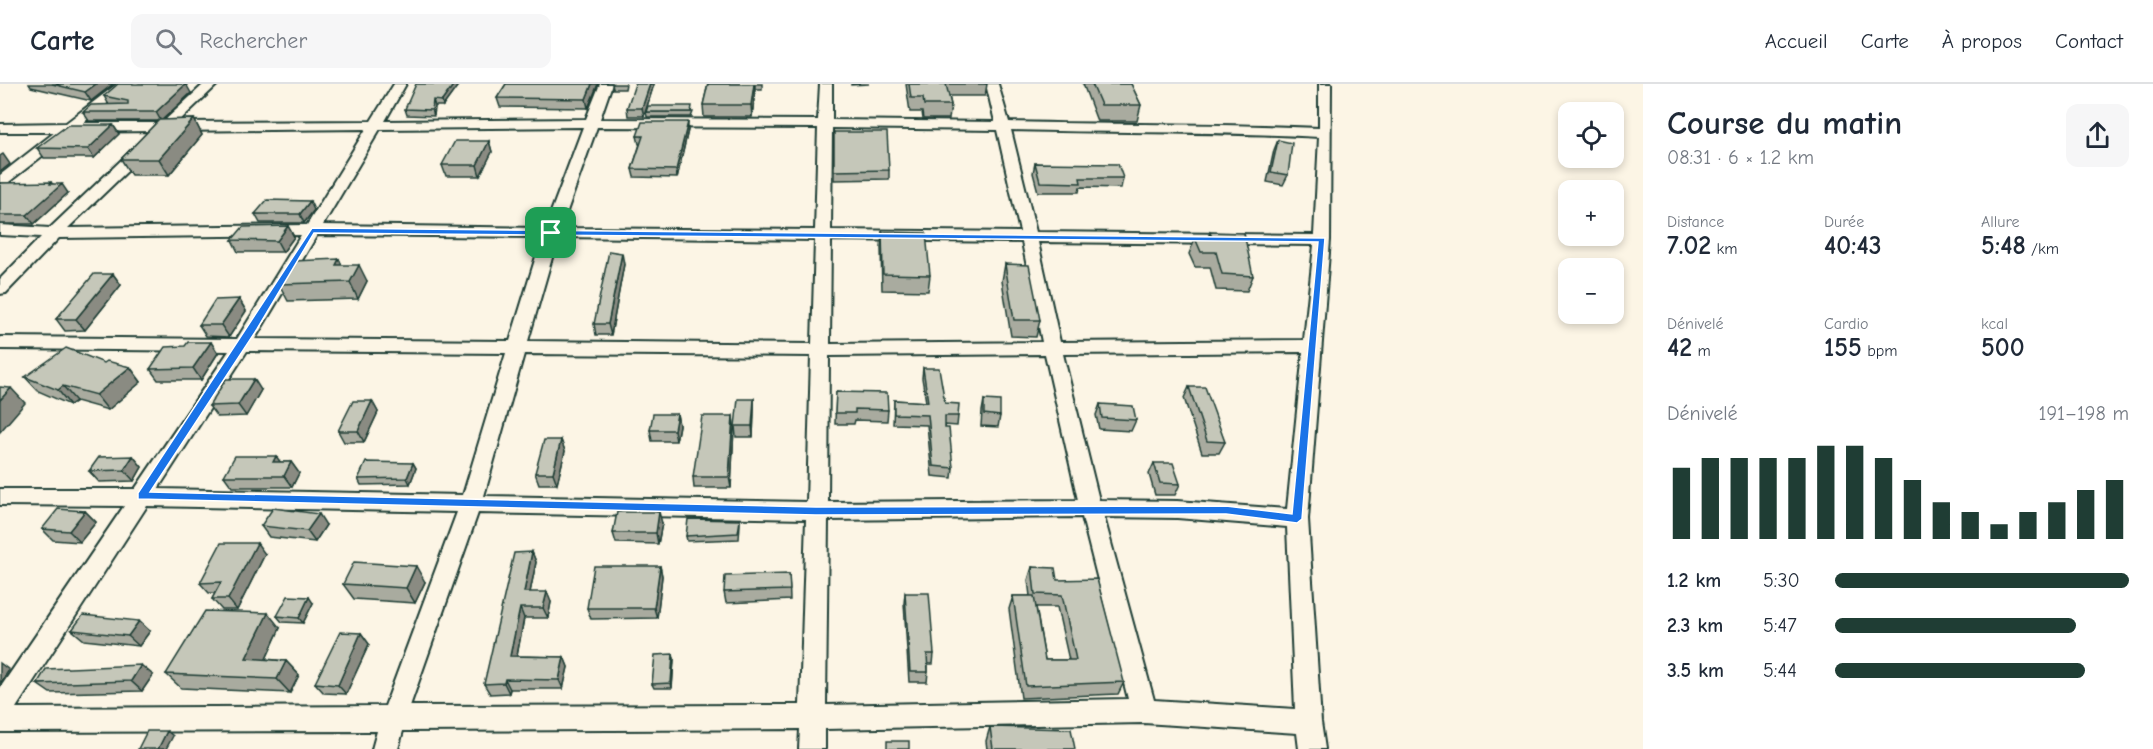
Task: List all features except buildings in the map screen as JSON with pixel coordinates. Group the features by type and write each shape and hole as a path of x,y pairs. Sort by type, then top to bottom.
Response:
{"street":[{"path":"0,182 125,84"},
{"path":"0,289 55,233 212,84"},
{"path":"0,710 243,344 400,84"},
{"path":"385,749 394,717 471,503 551,233 606,84"},
{"path":"812,749 826,84"},
{"path":"992,84 1030,237 1052,346 1144,711"},
{"path":"1312,749 1308,722 1297,519 1322,240 1326,133 1324,84"},
{"path":"0,128 592,123 1004,126 1151,130 1251,129 1326,133"},
{"path":"0,230 55,233 312,230 822,237 1322,240"},
{"path":"0,343 819,350 1052,346 1312,346"},
{"path":"0,496 142,496 816,511 1226,510 1297,519"},
{"path":"0,720 813,717 1144,711 1308,722"}],"route":[{"path":"312,230 551,233 1322,240 1297,519 1226,510 816,511 142,496 254,327 312,230"}]}
